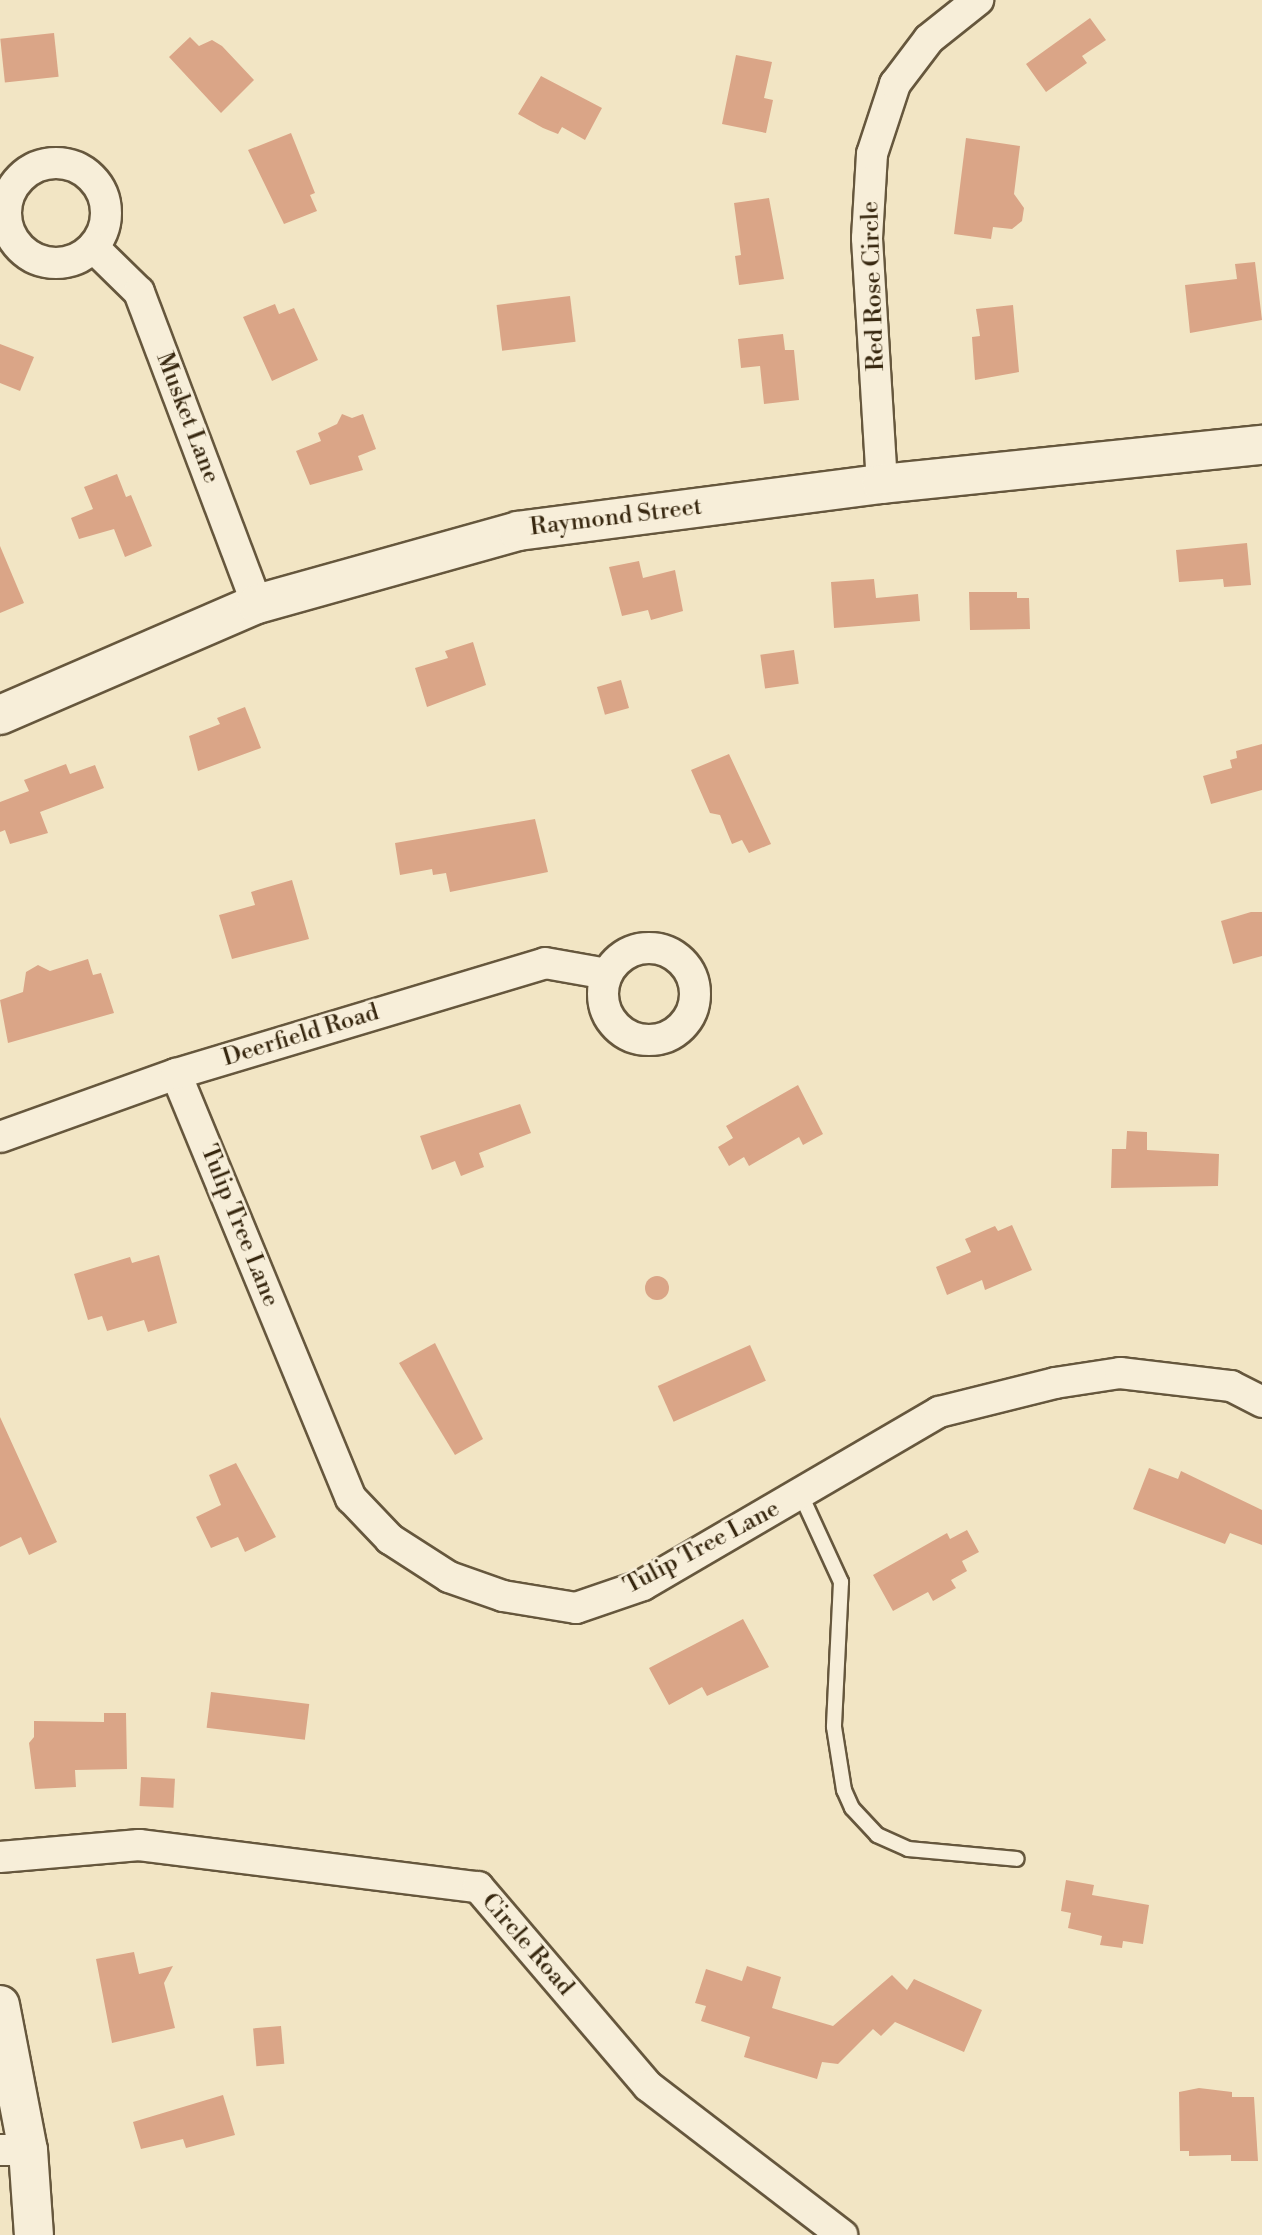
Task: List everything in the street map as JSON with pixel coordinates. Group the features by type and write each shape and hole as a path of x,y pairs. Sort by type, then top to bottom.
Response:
{"street":[{"name":"Red Rose Circle","path":"882,484 867,238 872,154 895,85 929,39 978,0"},
{"name":"Musket Lane","path":"93,247 139,292 257,604"},
{"name":"Raymond Street","path":"0,715 257,604 518,531 882,484 1262,444"},
{"name":"Deerfield Road","path":"0,1137 176,1074 545,963 607,974"},
{"name":"Tulip Tree Lane","path":"176,1074 351,1498 390,1539 449,1577 503,1597 576,1608 643,1586 939,1412 1055,1383 1120,1373 1177,1377 1231,1386 1262,1402"},
{"name":"Circle Road","path":"0,1857 139,1845 478,1887 648,2086 842,2235"},
{"path":"0,2005 14,2150 34,2235"}],"lane":[{"path":"801,1495 841,1582 834,1727 844,1790 852,1808 877,1835 908,1849 1017,1860"}],"building":[{"path":"1090,18 1106,40 1082,56 1087,63 1046,92 1026,64"},
{"path":"54,33 59,77 5,82 0,39"},
{"path":"190,37 199,46 212,40 222,46 254,80 221,113 169,57"},
{"path":"736,55 772,62 764,98 773,100 766,133 722,124"},
{"path":"541,76 602,108 585,140 562,127 558,134 518,114"},
{"path":"291,133 315,193 310,195 317,211 284,224 248,150"},
{"path":"966,138 1020,146 1014,194 1024,208 1022,221 1012,229 993,227 991,239 954,234"},
{"path":"769,198 784,279 739,285 735,256 741,255 734,203"},
{"path":"1255,262 1262,320 1190,333 1185,285 1237,279 1235,264"},
{"path":"570,296 576,342 502,351 497,305"},
{"path":"275,304 279,314 294,308 318,360 272,381 243,317"},
{"path":"1013,305 1019,372 975,380 972,337 980,336 976,309"},
{"path":"783,334 785,350 794,350 799,400 764,404 760,366 741,368 738,339"},
{"path":"0,344 34,357 20,391 0,383"},
{"path":"342,414 352,418 363,414 376,449 358,456 363,470 310,485 296,451 321,441 318,433 337,424"},
{"path":"117,474 126,497 131,495 152,546 125,557 114,529 79,539 71,518 93,509 84,487"},
{"path":"1247,543 1251,585 1224,587 1223,579 1179,582 1176,550"},
{"path":"0,546 24,603 0,613"},
{"path":"639,561 643,578 675,570 683,611 651,620 648,610 622,616 609,567"},
{"path":"874,579 876,598 918,594 920,621 834,628 831,582"},
{"path":"969,592 1017,592 1017,598 1029,598 1030,629 970,630"},
{"path":"473,642 486,685 427,707 415,668 448,658 445,651"},
{"path":"794,650 799,684 765,688 760,655"},
{"path":"621,680 629,708 605,715 597,687"},
{"path":"245,707 261,748 198,771 189,736 220,724 217,718"},
{"path":"1262,744 1262,790 1211,804 1203,776 1232,768 1230,760 1237,758 1236,751"},
{"path":"729,754 771,844 749,853 742,840 732,844 720,815 710,813 691,770"},
{"path":"66,764 70,774 95,765 104,788 40,812 48,833 10,844 5,830 0,832 0,802 29,791 24,780"},
{"path":"535,819 548,872 450,892 446,873 433,875 432,869 400,875 395,843"},
{"path":"292,880 309,939 232,959 219,915 255,905 251,892"},
{"path":"1251,912 1262,912 1262,956 1233,964 1221,921"},
{"path":"88,959 93,975 101,973 114,1013 8,1043 0,1000 23,992 26,972 38,965 50,971"},
{"path":"798,1085 823,1134 803,1145 799,1137 749,1166 744,1157 729,1166 718,1147 733,1138 726,1126"},
{"path":"520,1104 531,1133 479,1153 484,1167 461,1176 455,1161 432,1170 420,1136"},
{"path":"1127,1131 1147,1132 1147,1150 1219,1154 1218,1186 1111,1188 1112,1149 1126,1149"},
{"path":"1012,1225 1032,1270 985,1290 982,1280 947,1295 936,1267 971,1252 965,1239 995,1226 998,1231"},
{"path":"159,1255 177,1323 148,1332 144,1320 107,1331 102,1316 88,1320 74,1274 130,1257 132,1263"},
{"path":"657,1276 665,1280 669,1288 665,1296 657,1300 649,1296 645,1288 649,1280"},
{"path":"435,1343 483,1439 455,1455 399,1363"},
{"path":"750,1345 766,1381 674,1422 658,1386"},
{"path":"0,1417 57,1542 29,1555 21,1537 0,1547"},
{"path":"236,1463 276,1537 245,1552 238,1537 211,1548 196,1517 221,1505 209,1475"},
{"path":"1149,1468 1178,1479 1181,1471 1262,1510 1262,1545 1230,1533 1225,1544 1133,1509"},
{"path":"967,1530 979,1552 962,1561 967,1571 951,1580 956,1588 933,1601 928,1592 893,1611 873,1575 947,1533 950,1539"},
{"path":"743,1619 769,1667 707,1696 702,1687 669,1705 649,1668"},
{"path":"211,1692 309,1704 305,1740 207,1728"},
{"path":"104,1713 126,1713 127,1769 75,1770 76,1787 35,1789 29,1743 34,1737 34,1721 104,1722"},
{"path":"141,1777 175,1779 173,1808 139,1806"},
{"path":"1066,1880 1094,1885 1092,1895 1149,1905 1143,1944 1123,1941 1122,1948 1100,1945 1102,1936 1068,1928 1071,1913 1061,1911"},
{"path":"134,1952 139,1974 173,1966 164,1983 175,2028 112,2043 96,1959"},
{"path":"747,1966 781,1977 772,2008 833,2026 892,1975 907,1990 914,1979 982,2010 964,2052 895,2022 881,2036 873,2029 838,2064 822,2062 817,2079 744,2057 750,2037 701,2021 706,2006 695,2003 706,1969 742,1981"},
{"path":"281,2026 284,2064 256,2066 253,2028"},
{"path":"1199,2088 1232,2092 1232,2097 1254,2097 1258,2161 1231,2161 1231,2155 1189,2156 1189,2151 1180,2151 1179,2092"},
{"path":"223,2095 235,2135 186,2148 183,2139 141,2149 133,2122"}]}
